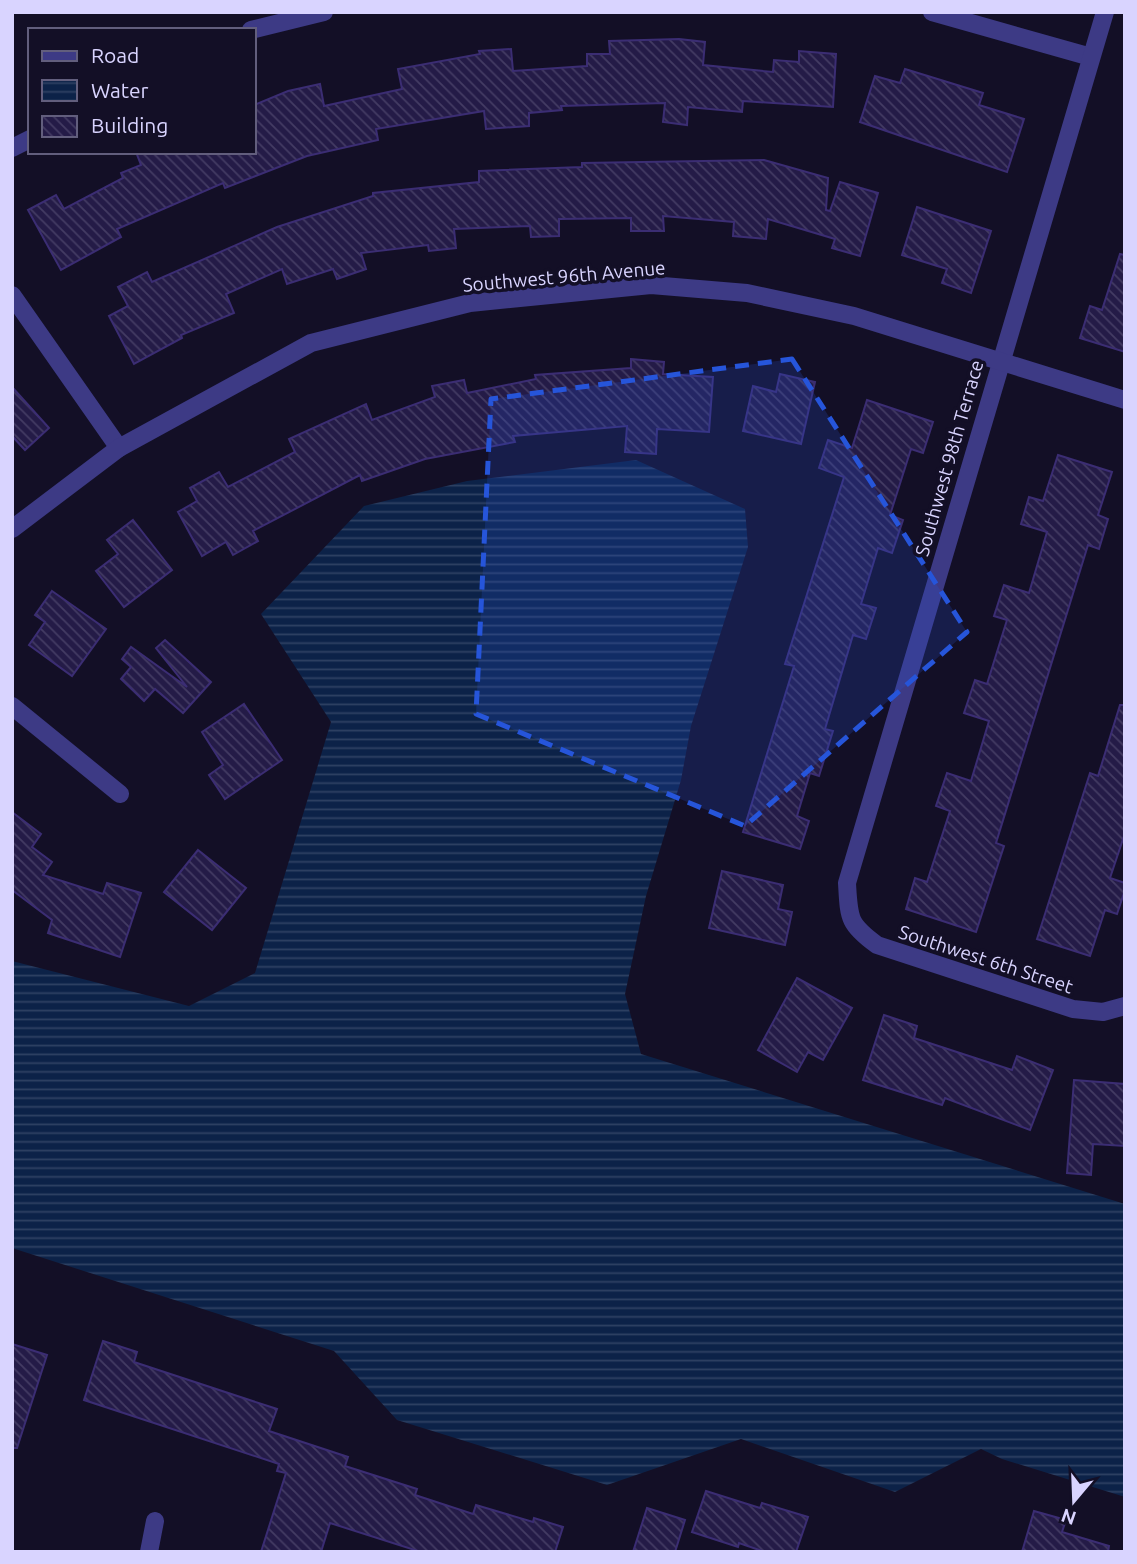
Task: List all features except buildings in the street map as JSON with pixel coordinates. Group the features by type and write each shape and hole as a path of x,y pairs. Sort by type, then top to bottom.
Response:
{"street":[{"path":"257,22 324,12"},
{"path":"932,12 1091,57"},
{"name":"Southwest 98th Terrace","path":"849,917 846,883 1105,12"},
{"path":"12,148 28,140"},
{"name":"Southwest 96th Avenue","path":"12,529 119,448 311,343 470,303 651,285 747,293 853,316 1125,400"},
{"path":"12,295 119,448"},
{"path":"12,706 120,794"},
{"name":"Southwest 6th Street","path":"849,917 855,929 877,945 890,950 1073,1009 1103,1012 1123,1007"},
{"path":"149,1552 155,1521"}],"highlighted area":[{"path":"792,359 967,632 745,826 476,714 491,399"}],"water":[{"path":"636,460 745,509 748,547 691,726 681,780 646,896 625,994 641,1054 1125,1204 1125,1497 1002,1459 981,1449 895,1492 741,1439 607,1485 397,1420 334,1351 12,1248 12,961 189,1006 255,973 331,722 261,614 364,506 467,481"}]}
